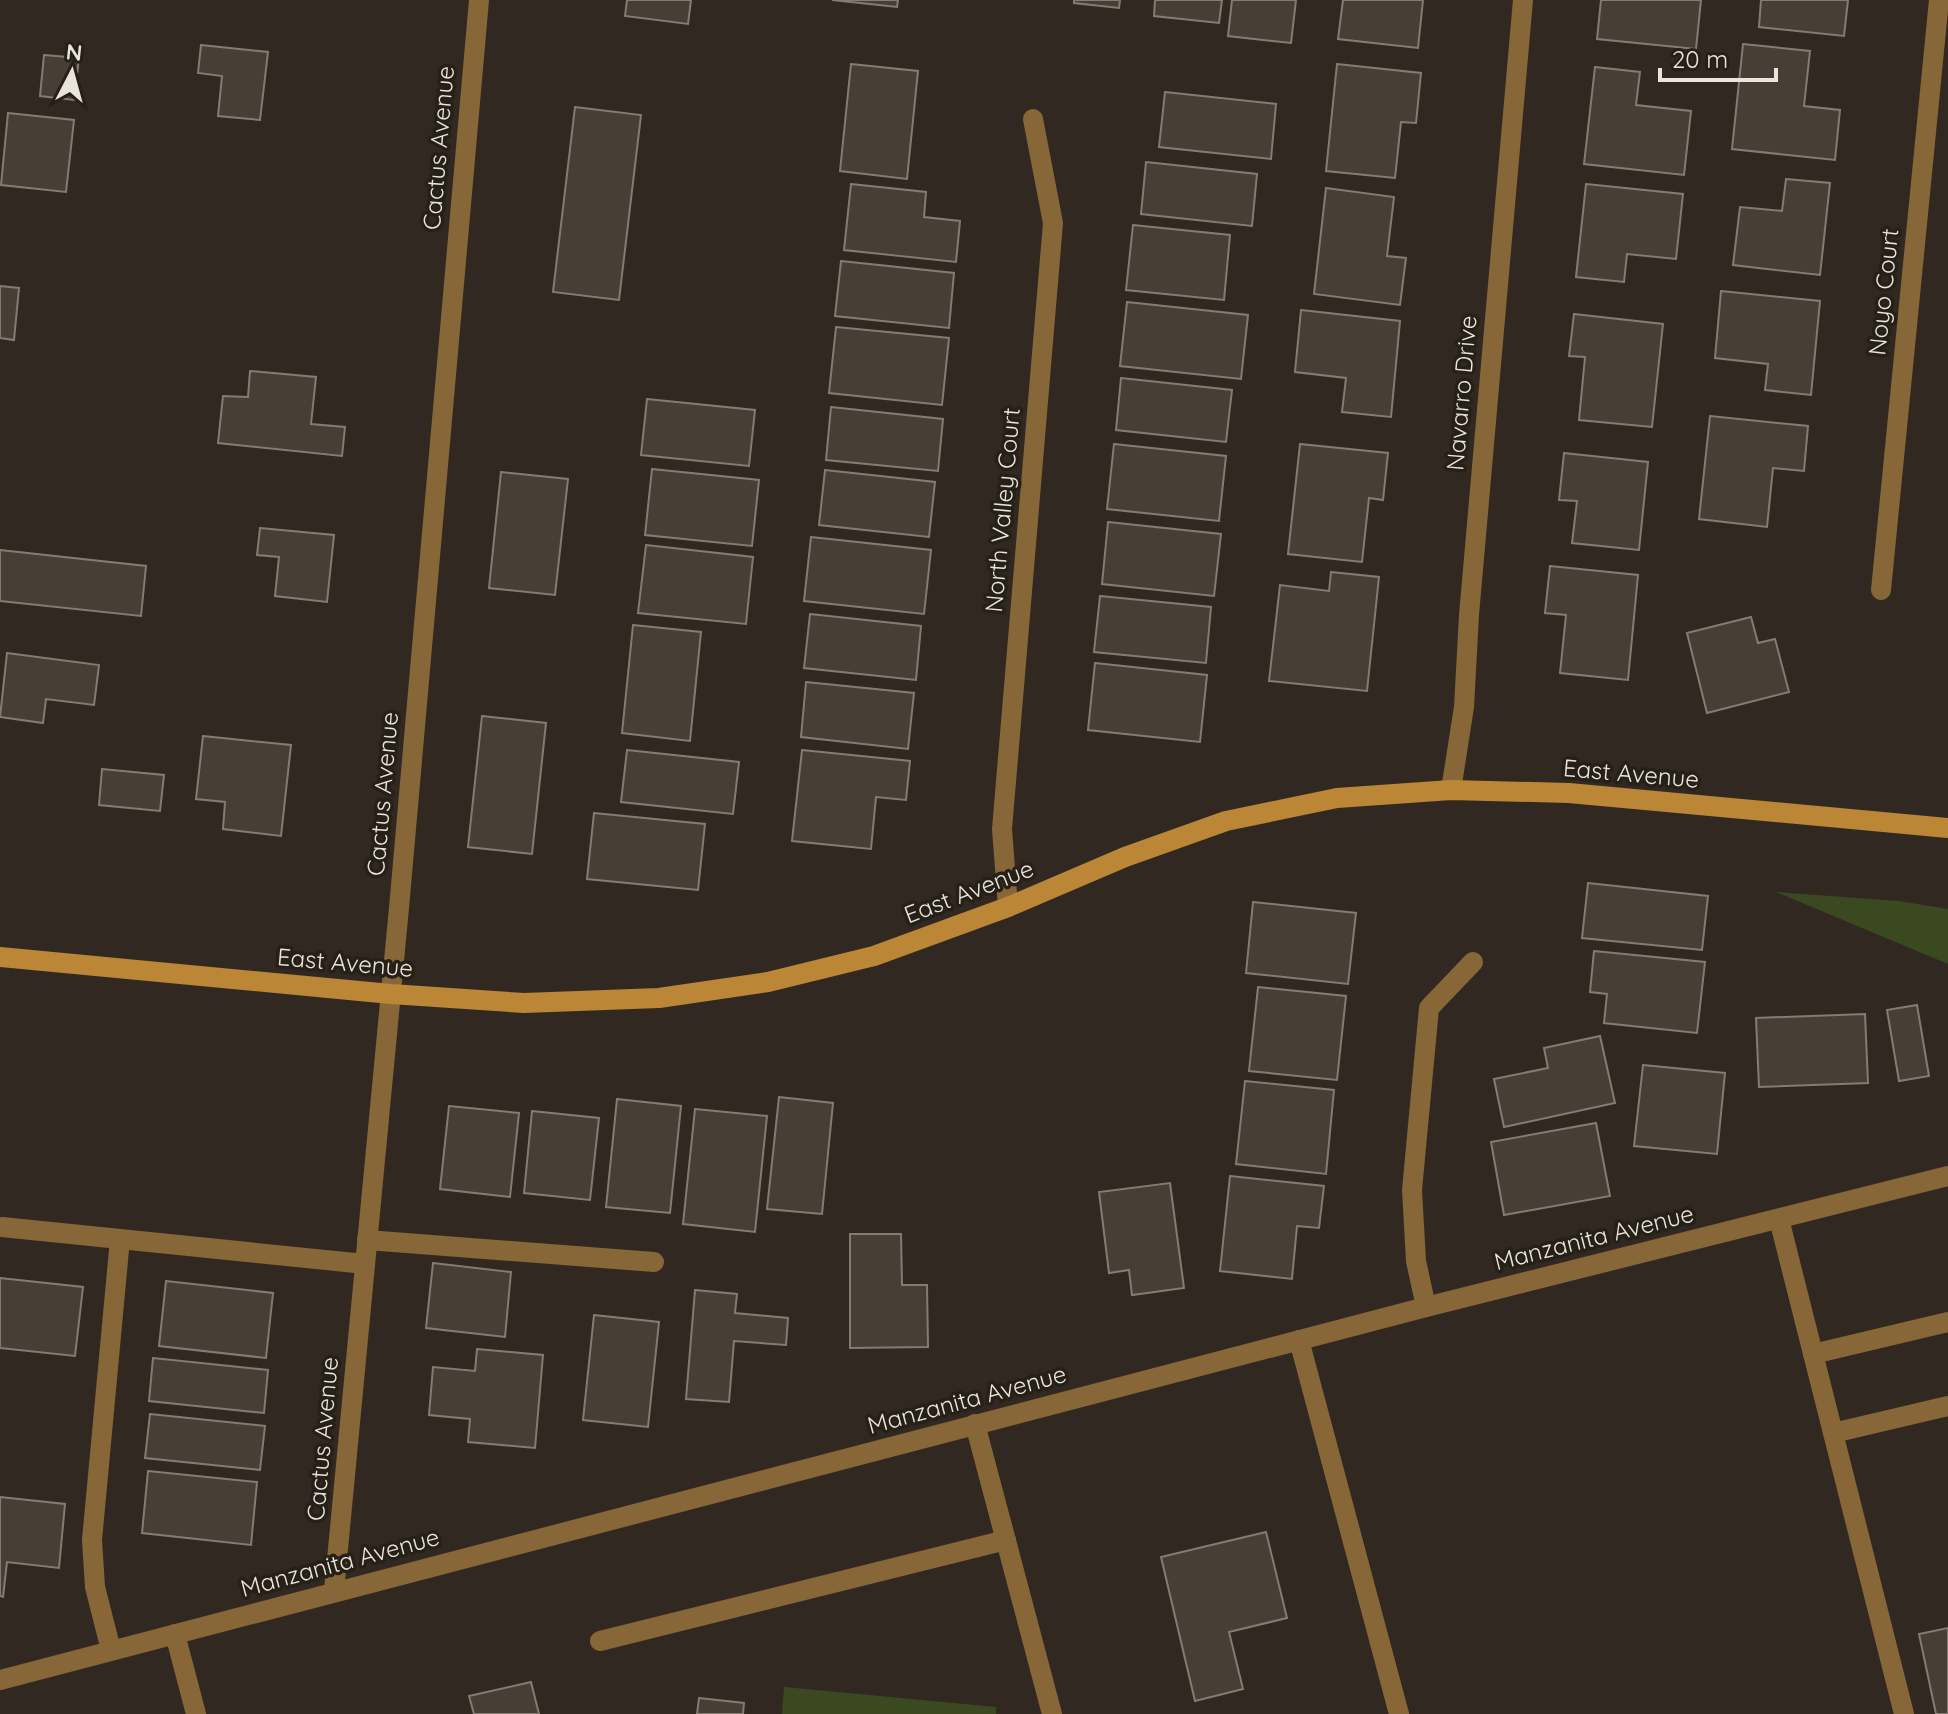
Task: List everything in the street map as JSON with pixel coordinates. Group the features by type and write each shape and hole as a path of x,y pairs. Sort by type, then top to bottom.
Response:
{"main road":[{"name":"East Avenue","path":"0,957 391,994 524,1003 659,998 768,982 874,956 1008,907 1125,857 1226,821 1337,798 1451,790 1569,793 1948,828"}],"street":[{"name":"Cactus Avenue","path":"334,1591 391,994 479,0"},
{"name":"Navarro Drive","path":"1451,790 1464,707 1469,615 1523,0"},
{"name":"Noyo Court","path":"1881,590 1939,0"},
{"name":"North Valley Court","path":"1008,907 1002,829 1053,223 1033,119"},
{"path":"1426,1307 1416,1261 1412,1190 1429,1008 1473,962"},
{"name":"Manzanita Avenue","path":"0,1680 1426,1307 1948,1176"},
{"path":"1779,1219 1904,1714"},
{"path":"2,1227 365,1264"},
{"path":"111,1650 95,1587 92,1540 120,1239"},
{"path":"367,1240 654,1262"},
{"path":"1813,1354 1948,1322"},
{"path":"1299,1340 1399,1714"},
{"path":"1833,1433 1948,1406"},
{"path":"975,1424 1052,1714"},
{"path":"600,1641 1006,1540"},
{"path":"175,1634 196,1714"}],"green space":[{"path":"1776,892 1899,901 1948,909 1948,964"},
{"path":"784,1687 996,1707 996,1714 782,1714"}],"building":[{"path":"627,0 691,0 688,24 625,16"},
{"path":"832,0 898,0 897,7"},
{"path":"1074,0 1120,0 1119,8 1074,3"},
{"path":"1155,0 1222,0 1219,23 1154,16"},
{"path":"1232,0 1296,0 1291,43 1228,36"},
{"path":"1343,0 1423,0 1418,48 1338,39"},
{"path":"1601,0 1701,0 1696,49 1597,39"},
{"path":"1761,0 1848,0 1844,36 1759,27"},
{"path":"1743,44 1810,51 1804,106 1840,110 1835,160 1732,149"},
{"path":"201,45 268,52 260,120 218,116 222,76 198,73"},
{"path":"44,55 79,58 74,100 40,96"},
{"path":"851,64 918,71 907,179 840,171"},
{"path":"1337,64 1421,73 1416,123 1401,122 1395,178 1326,171"},
{"path":"1595,67 1640,72 1636,105 1691,111 1684,175 1584,164"},
{"path":"1165,92 1276,104 1271,159 1159,147"},
{"path":"575,107 641,115 619,300 553,292"},
{"path":"8,113 74,120 66,192 1,185"},
{"path":"1146,162 1257,174 1252,226 1141,214"},
{"path":"1786,179 1830,183 1820,275 1733,265 1740,207 1782,211"},
{"path":"851,184 926,192 924,217 960,221 956,262 844,250"},
{"path":"1586,184 1683,194 1676,259 1627,254 1624,282 1576,277"},
{"path":"1326,188 1394,197 1387,256 1406,258 1400,305 1314,294"},
{"path":"1133,225 1230,235 1224,300 1126,290"},
{"path":"841,261 954,273 949,328 835,316"},
{"path":"0,286 19,288 14,340 0,338"},
{"path":"1721,291 1820,301 1811,395 1765,390 1768,364 1715,358"},
{"path":"1127,302 1248,315 1241,379 1120,366"},
{"path":"1301,310 1400,321 1391,417 1342,412 1346,378 1295,372"},
{"path":"1574,314 1663,324 1652,427 1579,420 1585,357 1569,356"},
{"path":"836,327 949,338 942,405 829,393"},
{"path":"250,371 316,377 311,424 345,427 342,456 218,443 223,396 248,397"},
{"path":"1121,378 1232,390 1226,442 1116,430"},
{"path":"647,399 755,410 749,466 641,455"},
{"path":"831,407 943,419 938,471 826,460"},
{"path":"1710,416 1808,426 1804,471 1773,468 1767,527 1699,519"},
{"path":"1114,444 1226,456 1219,521 1107,509"},
{"path":"1300,444 1388,453 1383,500 1369,498 1362,562 1288,554"},
{"path":"1564,453 1648,462 1639,550 1572,543 1577,501 1559,500"},
{"path":"652,469 759,480 752,546 645,535"},
{"path":"825,470 935,482 929,537 819,525"},
{"path":"501,472 568,479 555,595 489,588"},
{"path":"1108,522 1221,534 1214,596 1102,584"},
{"path":"260,528 334,535 327,602 275,596 279,557 257,555"},
{"path":"811,537 931,550 924,614 804,601"},
{"path":"646,545 753,557 746,624 638,613"},
{"path":"0,550 146,566 141,616 0,601"},
{"path":"1550,566 1638,575 1628,680 1560,673 1566,615 1545,613"},
{"path":"1331,572 1379,577 1367,691 1269,681 1280,585 1329,591"},
{"path":"1100,596 1211,607 1206,663 1094,652"},
{"path":"810,614 921,626 916,680 804,668"},
{"path":"1751,617 1758,643 1775,639 1789,692 1707,713 1687,633"},
{"path":"633,625 701,632 690,741 622,733"},
{"path":"7,653 99,665 94,705 46,699 43,723 0,717"},
{"path":"1095,663 1207,675 1200,742 1088,730"},
{"path":"806,682 914,693 908,749 801,737"},
{"path":"482,716 546,723 532,854 468,847"},
{"path":"203,736 291,745 281,836 223,829 225,802 196,799"},
{"path":"627,750 739,762 733,814 621,802"},
{"path":"802,750 910,761 906,800 876,797 871,849 792,841"},
{"path":"102,769 164,775 160,811 99,805"},
{"path":"594,813 705,824 698,890 587,879"},
{"path":"1588,883 1708,896 1702,950 1582,938"},
{"path":"1253,902 1356,913 1348,984 1246,973"},
{"path":"1594,951 1705,962 1697,1033 1604,1023 1607,994 1590,992"},
{"path":"1258,987 1346,996 1337,1080 1249,1071"},
{"path":"1917,1005 1929,1076 1899,1081 1887,1010"},
{"path":"1865,1014 1868,1083 1759,1087 1756,1018"},
{"path":"1600,1036 1615,1103 1504,1127 1494,1079 1548,1068 1544,1048"},
{"path":"1643,1065 1725,1073 1717,1154 1634,1146"},
{"path":"1245,1081 1334,1090 1326,1174 1236,1164"},
{"path":"779,1097 833,1103 822,1214 767,1209"},
{"path":"617,1099 681,1106 670,1213 606,1207"},
{"path":"449,1106 519,1113 510,1197 440,1189"},
{"path":"695,1109 767,1116 755,1232 683,1224"},
{"path":"532,1111 599,1118 590,1200 524,1193"},
{"path":"1596,1123 1610,1196 1504,1215 1491,1142"},
{"path":"1230,1176 1324,1186 1319,1228 1297,1226 1292,1279 1220,1271"},
{"path":"1170,1183 1184,1288 1132,1295 1129,1270 1109,1273 1099,1192"},
{"path":"850,1234 901,1234 902,1285 927,1285 928,1347 850,1348"},
{"path":"433,1263 511,1272 505,1337 426,1328"},
{"path":"0,1278 83,1287 75,1356 0,1348"},
{"path":"166,1281 273,1293 266,1358 159,1346"},
{"path":"695,1290 737,1294 735,1313 788,1318 786,1345 734,1341 729,1402 686,1399"},
{"path":"594,1315 659,1322 648,1427 583,1420"},
{"path":"477,1349 543,1355 535,1448 468,1442 470,1419 429,1415 433,1367 475,1371"},
{"path":"153,1358 268,1370 264,1413 149,1401"},
{"path":"150,1414 265,1426 260,1470 145,1458"},
{"path":"148,1471 257,1482 251,1545 142,1533"},
{"path":"0,1497 65,1504 59,1568 7,1562 3,1597 0,1596"},
{"path":"1266,1532 1287,1618 1229,1632 1243,1689 1195,1701 1161,1557"},
{"path":"1948,1628 1948,1714 1936,1714 1919,1634"},
{"path":"531,1682 539,1714 474,1714 469,1696"},
{"path":"699,1698 744,1703 743,1714 697,1714"}]}
